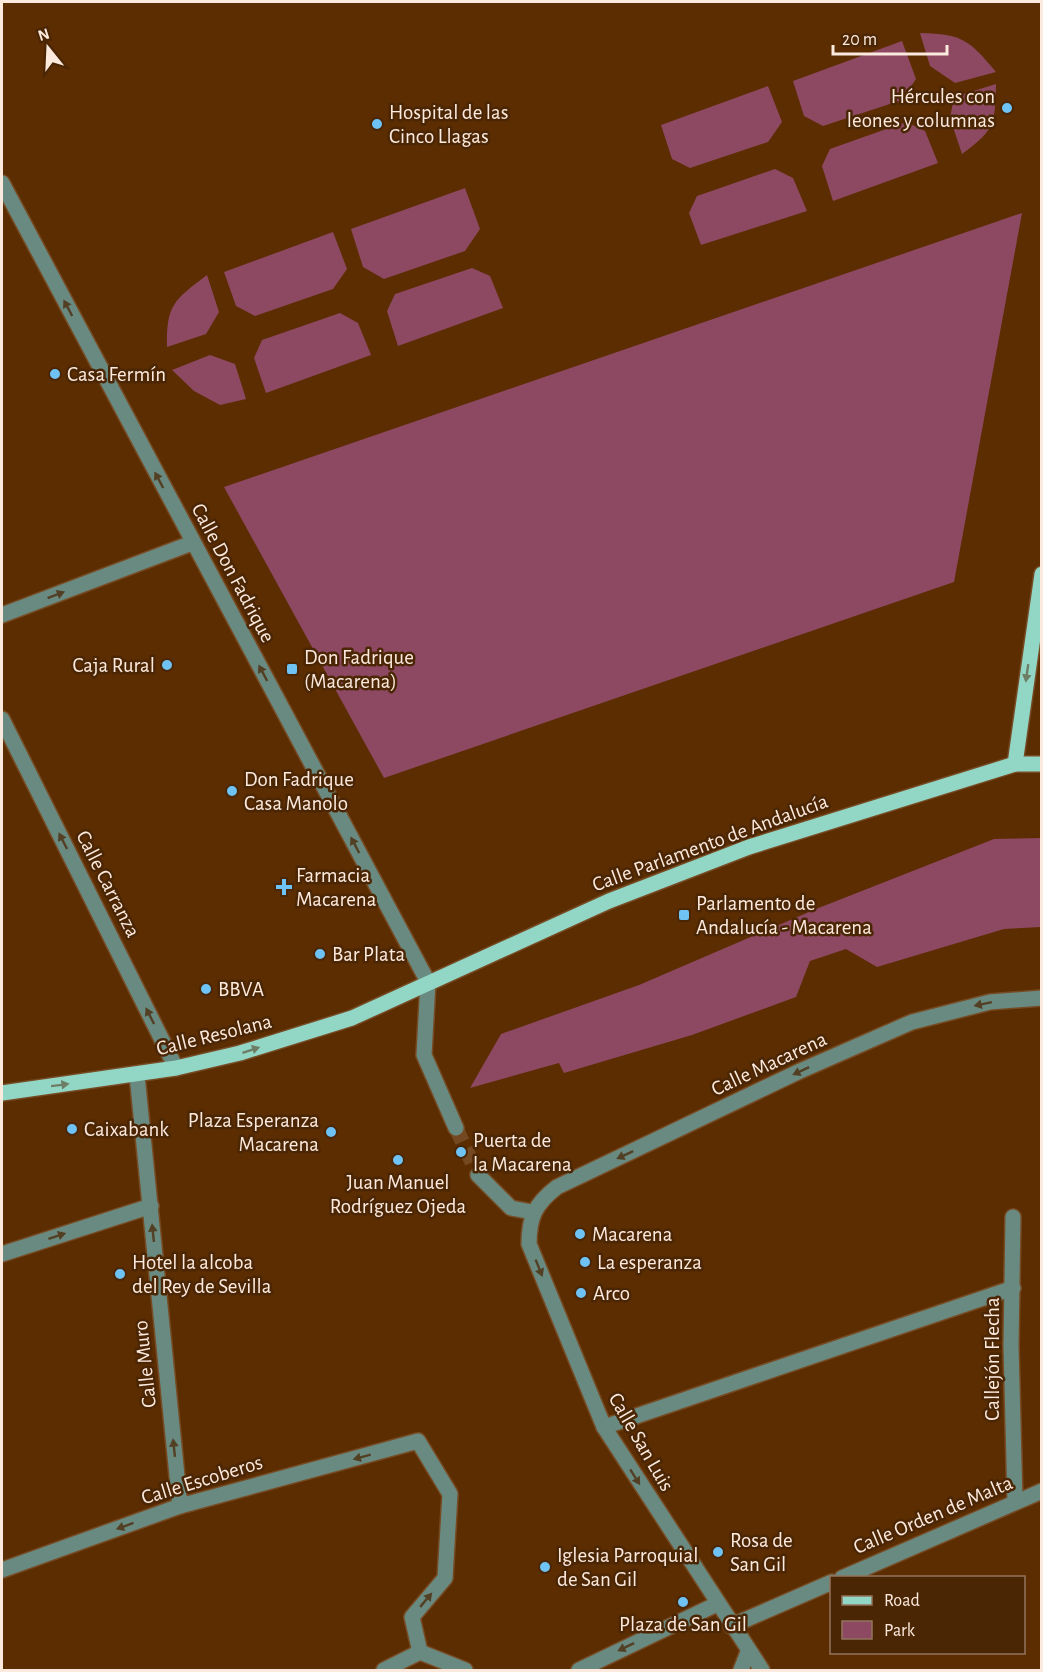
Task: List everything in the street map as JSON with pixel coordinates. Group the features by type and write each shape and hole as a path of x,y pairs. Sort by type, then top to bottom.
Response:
{"main road":[{"path":"1014,764 1041,574"},
{"name":"Calle Parlamento de Andalucía","path":"428,982 609,901 749,847 1014,764 1041,764"},
{"name":"Calle Resolana","path":"2,1093 137,1076 240,1053 364,1014 428,982"}],"street":[{"name":"Calle Don Fadrique","path":"2,183 428,982"},
{"path":"2,615 192,543"},
{"name":"Calle Carranza","path":"2,719 176,1068"},
{"path":"428,982 424,1055 456,1128"},
{"name":"Calle Macarena","path":"532,1212 556,1187 912,1022 990,1002 1041,998"},
{"name":"Calle Muro","path":"137,1076 180,1506"},
{"path":"478,1174 511,1208 532,1212"},
{"path":"2,1254 151,1206"},
{"name":"Calle San Luis","path":"532,1212 529,1244 604,1427 762,1671"},
{"name":"Callejón Flecha","path":"1013,1217 1011,1346 1015,1501"},
{"path":"604,1427 1012,1288"},
{"name":"Calle Escoberos","path":"2,1570 180,1506 418,1441 450,1494 445,1578 412,1617 420,1652"},
{"name":"Calle Orden de Malta","path":"846,1576 1041,1491"},
{"path":"731,1626 830,1582"},
{"path":"579,1671 717,1604"},
{"path":"384,1671 420,1652 465,1671"},
{"path":"741,1671 748,1652"}],"green space":[{"path":"920,33 946,35 964,41 979,53 996,72 955,83 930,66"},
{"path":"902,41 916,79 902,100 823,126 804,116 793,81"},
{"path":"996,84 994,117 991,125 981,139 962,154 950,118 954,97"},
{"path":"768,86 782,122 768,142 690,168 672,159 661,125"},
{"path":"906,122 925,131 938,163 833,201 822,166 830,149"},
{"path":"775,169 793,178 807,211 701,245 689,213 697,196"},
{"path":"465,188 480,229 465,251 384,279 363,267 351,229"},
{"path":"1022,213 954,582 384,778 224,487"},
{"path":"333,232 347,269 333,289 255,316 236,306 224,272"},
{"path":"472,268 490,276 503,308 398,346 387,311 395,294"},
{"path":"207,275 219,312 206,334 167,347 168,322 174,305"},
{"path":"340,313 358,323 371,355 266,393 254,358 262,340"},
{"path":"210,355 235,364 246,399 220,405 194,391 172,370"},
{"path":"1041,838 1041,927 1004,929 877,967 846,949 810,961 796,997 692,1035 564,1073 559,1063 470,1088 501,1034 639,985 816,909 994,839"}],"tunnel":[{"path":"456,1128 478,1175"}],"place":[{"name":"Hércules con leones y columnas","path":"1007,108"},
{"name":"Hospital de las Cinco Llagas","path":"377,124"},
{"name":"Casa Fermín","path":"55,374"},
{"name":"Caja Rural","path":"167,665"},
{"name":"Don Fadrique (Macarena)","path":"292,669"},
{"name":"Don Fadrique Casa Manolo","path":"232,791"},
{"name":"Farmacia Macarena","path":"284,887"},
{"name":"Parlamento de Andalucía - Macarena","path":"684,915"},
{"name":"Bar Plata","path":"320,954"},
{"name":"BBVA","path":"206,989"},
{"name":"Caixabank","path":"72,1129"},
{"name":"Plaza Esperanza Macarena","path":"331,1132"},
{"name":"Puerta de la Macarena","path":"461,1152"},
{"name":"Juan Manuel Rodríguez Ojeda","path":"398,1160"},
{"name":"Macarena","path":"580,1234"},
{"name":"La esperanza","path":"585,1262"},
{"name":"Hotel la alcoba del Rey de Sevilla","path":"120,1274"},
{"name":"Arco","path":"581,1293"},
{"name":"Rosa de San Gil","path":"718,1552"},
{"name":"Iglesia Parroquial de San Gil","path":"545,1567"},
{"name":"Plaza de San Gil","path":"683,1602"}]}
